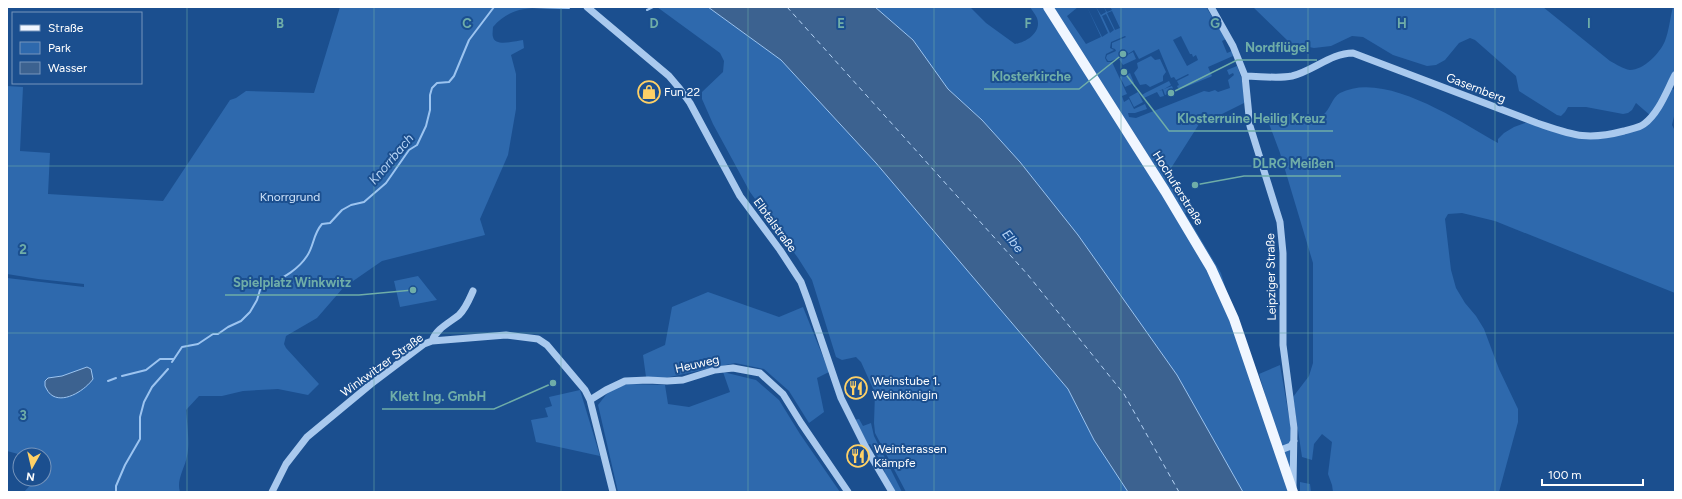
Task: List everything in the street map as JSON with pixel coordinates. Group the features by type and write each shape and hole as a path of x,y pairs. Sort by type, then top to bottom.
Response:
{"main road":[{"name":"Hochuferstraße","path":"1048,7 1165,191 1211,268 1234,319 1293,492"}],"street":[{"name":"Elbtalstraße","path":"587,7 668,76 690,103 740,196 785,257 801,282 841,398 864,446 892,492"},
{"name":"Leipziger Straße","path":"1211,7 1233,46 1245,76 1250,126 1280,222 1283,253 1283,341 1294,439 1293,492"},
{"name":"Gasernberg","path":"1245,76 1292,76 1341,54 1353,53 1538,123 1584,137 1600,136 1644,124 1660,104 1675,75"},
{"path":"432,341 435,333 459,315 467,306 474,291"},
{"name":"Winkwitzer Straße","path":"272,492 286,464 307,437 371,384 424,344 432,341 506,335 538,339 551,350 585,390 590,400 613,492"},
{"name":"Heuweg","path":"590,400 606,390 626,381 683,380 715,370 733,368 760,373 783,394 800,423 848,492"},
{"path":"1278,451 1291,446 1294,439"}],"green space":[{"name":"Knorrgrund","path":"340,7 569,7 570,9 538,8 519,10 501,19 493,27 493,36 497,42 506,43 523,40 524,48 511,55 516,74 516,109 508,155 480,219 485,235 382,261 343,288 317,318 286,336 284,344 286,348 319,384 308,395 278,389 243,391 222,396 199,396 186,410 188,451 179,483 180,492 24,492 29,487 52,487 52,447 12,447 12,452 7,451 7,278 84,287 84,284 7,274 7,86 23,87 20,151 50,153 48,194 163,201 230,100 246,91 314,93"},
{"path":"657,7 708,7 781,60 876,163 1068,389 1094,440 1128,492 906,492 875,433 875,393 861,362 856,357 842,360 836,357 812,280 798,258 750,192 713,124 702,99 702,92 723,72 724,61 720,53"},
{"path":"875,7 970,7 986,23 1015,44 1029,39 1037,28 1037,18 1030,7 1078,7 1067,16 1086,44 1101,37 1087,7 1102,37 1108,33 1096,7 1101,15 1106,12 1104,7 1107,12 1112,10 1110,7 1206,7 1226,39 1222,41 1227,53 1232,51 1233,56 1208,67 1212,76 1183,88 1178,88 1177,86 1179,85 1177,81 1189,75 1188,74 1176,80 1174,77 1171,78 1159,49 1139,59 1134,50 1128,54 1127,52 1127,54 1108,61 1106,58 1107,55 1116,51 1112,48 1112,43 1126,37 1125,36 1111,42 1110,48 1114,50 1106,54 1105,58 1107,62 1112,62 1127,94 1122,96 1124,102 1129,99 1134,109 1145,104 1147,109 1135,113 1128,113 1129,117 1136,118 1204,91 1209,92 1215,90 1218,92 1230,88 1228,80 1234,75 1233,73 1229,75 1227,70 1237,66 1243,84 1244,103 1218,116 1201,121 1166,176 1188,211 1185,213 1221,273 1279,466 1291,492 1243,492 1177,375 1078,235 1020,162 982,120 948,89 913,40","holes":["1112,11 1120,28 1115,30 1107,13","1106,14 1114,30 1110,33 1102,16","1181,36 1190,54 1192,54 1193,57 1196,55 1198,60 1187,66 1173,40"]},
{"path":"1253,7 1543,7 1610,61 1622,68 1630,70 1646,64 1663,46 1668,33 1673,7 1675,7 1675,71 1667,87 1675,90 1675,112 1672,125 1675,131 1675,293 1495,221 1462,213 1448,214 1445,219 1451,270 1456,288 1484,329 1499,369 1518,409 1518,422 1499,492 1333,492 1328,474 1332,442 1322,434 1314,444 1312,460 1302,457 1293,397 1309,376 1313,363 1313,263 1280,153 1268,121 1271,117 1290,114 1307,123 1325,113 1337,95 1358,88 1378,88 1399,93 1421,101 1442,111 1498,143 1498,139 1504,133 1525,123 1537,123 1584,137 1637,127 1651,116 1636,103 1632,110 1623,114 1586,107 1568,107 1561,116 1557,115 1519,91 1516,76 1475,40 1470,38 1459,43 1445,60 1436,65 1427,66 1393,55 1363,37 1352,36 1331,46 1314,48 1304,46 1298,47 1289,42"},
{"path":"1133,52 1136,59 1123,65 1119,59"},
{"path":"1151,56 1155,60 1160,59 1166,72 1163,76 1163,81 1150,87 1146,84 1140,85 1134,73 1138,68 1137,63"},
{"path":"1130,73 1134,83 1125,87 1120,77"},
{"path":"1169,81 1171,85 1164,89 1172,86 1174,91 1165,95 1163,89 1159,91 1162,90 1164,96 1160,97 1157,92 1144,98 1142,95 1145,93"},
{"path":"1138,92 1143,102 1134,107 1129,97"},
{"path":"418,276 437,300 400,307 394,281"},
{"path":"708,292 779,317 803,307 829,372 817,378 824,412 809,423 789,391 764,369 735,363 665,378 646,377 643,355 665,345 672,307"},
{"path":"1280,365 1292,434 1291,483 1259,374"},
{"path":"723,372 756,380 779,400 800,434 840,492 618,492 598,405 609,391 627,384 665,385 668,404 689,407 730,392"},
{"path":"580,390 600,456 536,442 531,420 548,417 545,408 552,406 549,397"},
{"path":"859,419 863,426 871,423 874,436 902,492 895,492 886,478 883,465 870,444 867,445 854,420"},
{"path":"1300,482 1310,484 1311,492 1300,492"}],"water":[{"name":"Elbe","path":"708,7 875,7 913,40 948,89 982,120 1020,162 1078,235 1177,375 1243,492 1128,492 1094,440 1068,389 876,163 781,60"},
{"path":"87,367 91,369 93,379 81,391 64,398 58,398 50,394 47,390 45,381 48,378 62,376"}],"waterway":[{"name":"Knorrbach","path":"172,362 182,347 198,344 213,334 218,334 241,321 250,312 257,300 260,290 286,276 303,262 322,224 330,223 342,210 351,205 364,202 386,183 409,150 417,145 426,126 430,110 430,95 432,88 437,83 449,82 454,76 469,40 494,7"},
{"name":"Knorrbach","path":"532,7 569,8"},
{"name":"Knorrbach","path":"647,10 653,7"},
{"path":"122,376 146,370 160,359 173,359"},
{"name":"Knorrbach","path":"116,492 116,486 125,465 140,439 140,417 144,402 152,387 168,369"},
{"path":"108,381 116,378"}],"ferry route":[{"path":"787,7 1028,275 1124,394 1179,492"}],"place":[{"name":"Klosterkirche","path":"1123,54"},
{"name":"Klosterruine Heilig Kreuz","path":"1124,72"},
{"name":"Fun 22","path":"649,92"},
{"name":"Nordflügel","path":"1171,93"},
{"name":"DLRG Meißen","path":"1195,185"},
{"name":"Spielplatz Winkwitz","path":"413,290"},
{"name":"Klett Ing. GmbH","path":"553,383"},
{"name":"Weinstube 1. Weinkönigin","path":"856,388"},
{"name":"Weinterassen Kämpfe","path":"858,456"}]}
